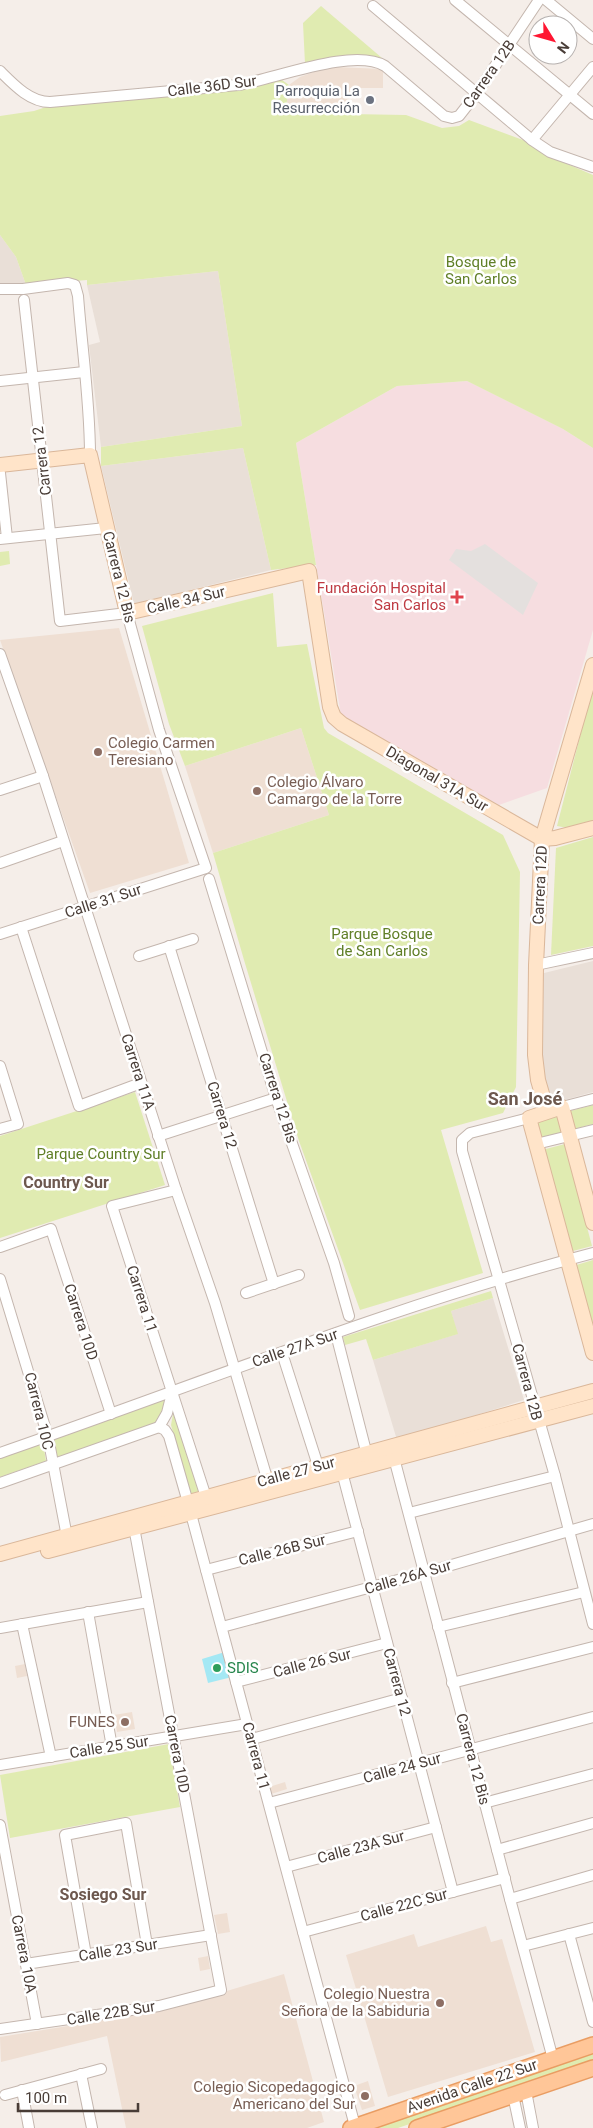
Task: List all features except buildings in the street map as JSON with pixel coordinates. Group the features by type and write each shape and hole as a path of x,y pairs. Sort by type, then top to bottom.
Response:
{"main road":[{"name":"Avenida Calle 22 Sur","path":"353,2127 593,2045"},
{"name":"Avenida Calle 22 Sur","path":"417,2128 593,2068"}],"street":[{"path":"455,0 593,114"},
{"name":"Carrera 12B","path":"452,118 459,116 478,93 539,0"},
{"path":"546,0 593,39"},
{"path":"373,6 532,140 550,152 593,167"},
{"name":"Calle 36D Sur","path":"0,71 21,90 42,102 238,85 260,81 333,61 380,63 444,116 452,118"},
{"path":"532,140 593,67"},
{"name":"Carrera 12 Bis","path":"0,289 75,284 78,296 90,427 90,455 106,528 127,614 159,730 206,868"},
{"name":"Carrera 12","path":"24,300 60,621"},
{"path":"0,381 84,372"},
{"path":"0,465 90,455"},
{"path":"0,473 4,538 106,528"},
{"name":"Calle 34 Sur","path":"60,621 127,614 309,571 330,708 334,717"},
{"name":"Carrera 11A","path":"0,654 43,776 158,1136 236,1368 269,1485"},
{"name":"Carrera 12D","path":"547,1111 538,1080 535,1055 536,965 542,839 593,664"},
{"name":"Diagonal 31A Sur","path":"334,717 342,724 542,839"},
{"path":"0,790 43,776"},
{"path":"542,839 555,838 593,828"},
{"path":"0,863 63,841"},
{"name":"Calle 31 Sur","path":"0,934 206,868"},
{"name":"Carrera 12 Bis","path":"209,879 276,1098 334,1263 349,1316"},
{"path":"21,927 79,1106 142,1083"},
{"path":"139,956 192,939"},
{"name":"Carrera 12","path":"169,946 274,1284"},
{"path":"536,965 593,953"},
{"path":"0,1066 18,1124 0,1129"},
{"path":"158,1136 276,1098"},
{"path":"593,1099 547,1111 529,1118 593,1353"},
{"path":"562,1107 593,1223"},
{"name":"Carrera 12B","path":"529,1118 470,1133 462,1140 462,1151 555,1476 593,1624"},
{"path":"536,1144 593,1130"},
{"name":"Carrera 11","path":"176,1190 112,1206 206,1497"},
{"name":"Carrera 10D","path":"0,1247 51,1229 110,1414"},
{"name":"Calle 27A Sur","path":"0,1453 236,1368 498,1279 593,1253"},
{"path":"246,1293 299,1275"},
{"name":"Carrera 10C","path":"0,1279 48,1437 68,1540"},
{"path":"336,1334 368,1459"},
{"path":"282,1353 320,1472"},
{"name":"Calle 27 Sur","path":"320,1472 342,1472 368,1459 394,1458 536,1414 593,1391"},
{"path":"0,1483 159,1427 167,1413 172,1392"},
{"name":"Calle 27 Sur","path":"0,1554 68,1540 536,1414 593,1406"},
{"name":"Carrera 11","path":"159,1427 165,1430 169,1436 189,1507 269,1803 353,2127"},
{"name":"Carrera 12 Bis","path":"394,1458 452,1683 554,2058"},
{"name":"Carrera 12","path":"342,1472 453,1892"},
{"path":"409,1512 555,1476"},
{"name":"Calle 27 Sur","path":"189,1507 206,1497 269,1485"},
{"name":"Carrera 10D","path":"133,1522 221,1990"},
{"name":"Calle 26A Sur","path":"222,1627 424,1573 593,1524"},
{"name":"Calle 26B Sur","path":"206,1570 358,1531"},
{"name":"Calle 27 Sur","path":"0,1564 68,1540"},
{"path":"438,1627 584,1592"},
{"path":"0,1628 148,1602"},
{"path":"88,1612 112,1747"},
{"path":"22,1624 50,1757"},
{"name":"Calle 26 Sur","path":"236,1682 387,1643"},
{"path":"452,1683 593,1647"},
{"path":"252,1739 402,1698"},
{"name":"Calle 24 Sur","path":"269,1803 593,1717"},
{"name":"Calle 25 Sur","path":"0,1766 248,1724"},
{"path":"484,1803 593,1774"},
{"path":"86,1955 65,1835 126,1823 147,1945"},
{"path":"497,1850 593,1823"},
{"name":"Carrera 10A","path":"0,1825 37,2024"},
{"name":"Calle 23A Sur","path":"286,1868 436,1827"},
{"path":"510,1899 593,1875"},
{"name":"Calle 22C Sur","path":"303,1932 505,1878"},
{"path":"523,1946 593,1928"},
{"path":"569,1934 593,2022"},
{"name":"Calle 23 Sur","path":"26,1964 211,1935"},
{"name":"Calle 22B Sur","path":"0,2029 159,2006 221,1990"},
{"path":"5,2095 101,2069"},
{"path":"81,2074 92,2128"},
{"path":"22,2090 29,2128"},
{"path":"520,2093 520,2128"},
{"path":"520,2093 533,2128"}],"shaded area":[{"path":"335,67 383,69 383,88 350,88 349,114 286,108 289,85 300,77 322,69"},
{"path":"0,235 16,257 26,285 0,285"},
{"path":"218,271 242,426 101,447 89,345 100,342 87,285"},
{"name":"Fundación Hospital San Carlos","path":"467,381 563,429 593,448 593,630 547,788 499,805 341,715 296,443 397,386"},
{"path":"243,448 271,570 134,604 101,466"},
{"path":"485,544 538,583 523,615 449,560 456,549 471,551"},
{"name":"Colegio Carmen Teresiano","path":"119,628 189,863 90,893 0,640"},
{"name":"Colegio Álvaro Camargo de la Torre","path":"301,728 329,815 213,853 185,766"},
{"path":"593,961 593,1092 550,1104 542,1077 540,974"},
{"path":"493,1298 524,1400 397,1440 373,1360 457,1334 451,1311"},
{"path":"25,1664 27,1676 17,1678 15,1666"},
{"name":"FUNES","path":"132,1712 135,1729 117,1732 114,1715"},
{"path":"285,1782 287,1789 271,1794 269,1787"},
{"path":"227,1913 230,1932 218,1934 214,1915"},
{"name":"Colegio Nuestra Señora de la Sabiduria","path":"486,1926 491,1942 502,1939 535,2052 388,2097 346,1955 414,1934 418,1947"},
{"path":"208,1956 210,1969 200,1971 198,1958"},
{"path":"284,1974 324,2122 307,2128 126,2128 107,2036 1,2062 0,2037 160,2011"},
{"name":"Colegio Sicopedagogico Americano del Sur","path":"368,2081 375,2106 362,2110 354,2086"}],"green space":[{"path":"321,6 382,58 333,57 305,64 303,23"},
{"name":"Bosque de San Carlos","path":"282,80 289,85 286,108 349,114 406,115 442,128 459,126 469,120 523,140 551,157 593,175 593,448 563,429 467,381 397,386 296,443 316,565 271,570 243,448 101,466 101,447 242,426 218,271 87,285 87,280 26,285 16,257 0,235 0,116 34,111 49,106 241,89"},
{"path":"9,551 10,564 0,566 0,552"},
{"name":"Parque Bosque de San Carlos","path":"273,593 277,647 307,644 324,728 328,733 503,835 520,872 516,1087 503,1113 441,1130 483,1273 360,1310 299,1141 213,853 329,815 301,728 185,766 169,724 142,626"},
{"path":"593,686 593,825 579,830 557,826"},
{"path":"593,837 593,946 551,955 556,848"},
{"name":"Parque Country Sur","path":"135,1092 165,1185 0,1238 0,1136"},
{"path":"593,1105 593,1124 574,1129 570,1111"},
{"path":"558,1116 562,1133 539,1139 535,1122"},
{"path":"565,1144 592,1246 569,1252 542,1150"},
{"path":"593,1260 593,1340 573,1266"},
{"path":"491,1291 493,1298 451,1311 458,1334 373,1360 366,1339 345,1345 343,1337"},
{"path":"165,1399 165,1410 155,1424 56,1458 53,1439"},
{"path":"175,1404 200,1491 190,1494 171,1425"},
{"path":"43,1443 46,1461 0,1477 0,1458"},
{"path":"169,1744 180,1807 10,1838 0,1775"},
{"path":"593,2052 593,2061 398,2128 371,2128"}],"water":[{"name":"SDIS","path":"225,1652 232,1677 208,1683 202,1659"}],"place":[{"name":"Parroquia La Resurrección","path":"370,100"},
{"name":"Fundación Hospital San Carlos","path":"457,597"},
{"name":"Colegio Carmen Teresiano","path":"98,752"},
{"name":"Colegio Álvaro Camargo de la Torre","path":"257,791"},
{"name":"SDIS","path":"217,1668"},
{"name":"FUNES","path":"125,1722"},
{"name":"Colegio Nuestra Señora de la Sabiduria","path":"440,2003"},
{"name":"Colegio Sicopedagogico Americano del Sur","path":"365,2096"}],"district":[{"name":"San José","path":"525,1098"},
{"name":"Country Sur","path":"66,1182"},
{"name":"Sosiego Sur","path":"103,1894"}]}
